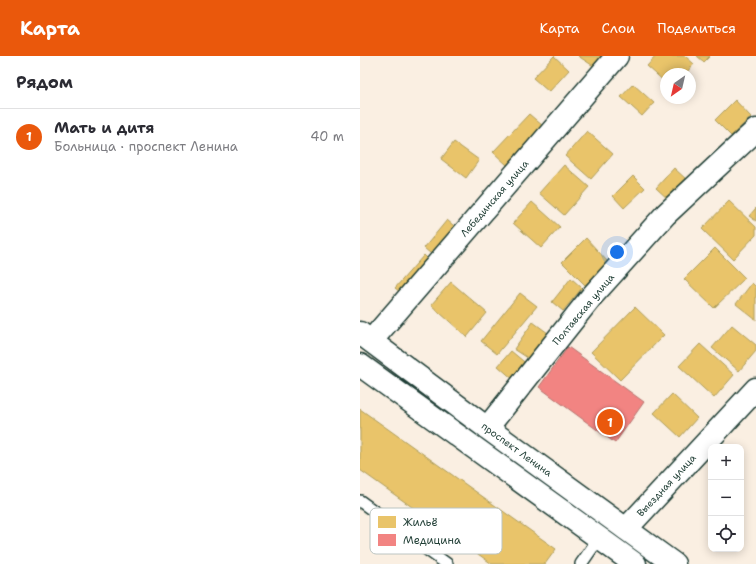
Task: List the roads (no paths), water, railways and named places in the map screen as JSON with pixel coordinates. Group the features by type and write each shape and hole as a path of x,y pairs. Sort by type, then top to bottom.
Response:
{"street":[{"name":"Лебединская улица","path":"366,337 616,56"},
{"name":"Полтавская улица","path":"487,428 592,296 666,214 756,130"},
{"name":"проспект Ленина","path":"366,337 487,428 674,564"},
{"path":"360,365 635,564"},
{"name":"Выездная улица","path":"626,528 754,395"}],"lane":[{"path":"360,501 370,508"},
{"path":"581,564 599,538"},
{"path":"433,554 447,564"}],"place":[{"name":"Мать и дитя","path":"610,422"}]}
